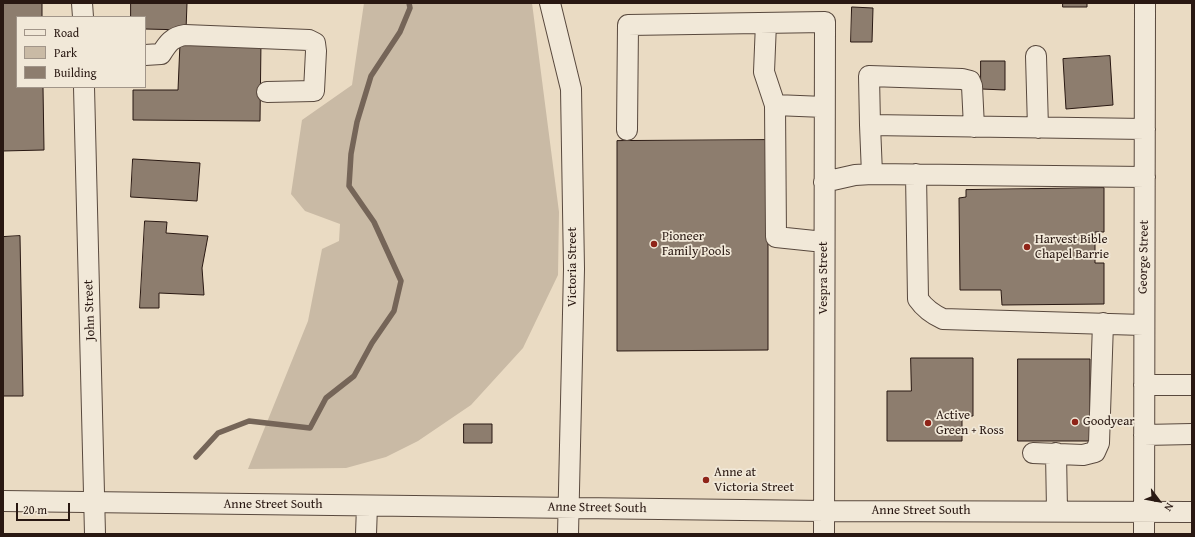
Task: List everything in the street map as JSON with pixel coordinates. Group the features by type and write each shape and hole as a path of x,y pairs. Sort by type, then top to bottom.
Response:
{"street":[{"path":"82,3 83,16"},
{"name":"Victoria Street","path":"550,3 571,89 574,269 568,534"},
{"name":"George Street","path":"1144,534 1143,325 1145,3"},
{"name":"Vespra Street","path":"766,23 825,22 824,534"},
{"path":"627,130 628,25 766,23 764,72 775,106 776,237 824,242"},
{"path":"146,55 161,54 168,42 175,37 185,35 309,40 315,43 314,91 267,92"},
{"path":"1036,56 1038,128"},
{"path":"872,174 869,76 962,79 970,81 972,86 974,127"},
{"name":"John Street","path":"84,88 95,534"},
{"path":"775,106 824,107"},
{"path":"870,125 1145,129"},
{"path":"824,182 855,175 872,174 1145,177"},
{"path":"916,174 918,299 927,310 943,319 1143,325"},
{"path":"1033,453 1083,455 1095,452 1099,443 1104,323"},
{"path":"1144,385 1192,385"},
{"path":"1144,435 1192,434"},
{"path":"1056,454 1057,510"},
{"name":"Anne Street South","path":"3,501 824,511 1057,510 1192,512"},
{"path":"366,534 367,506"}],"green space":[{"path":"364,3 532,3 559,212 558,275 523,348 471,405 418,441 386,457 346,468 248,469 308,321 322,249 339,241 340,224 305,211 291,194 302,120 352,85"}],"building":[{"path":"3,3 42,3 42,16 16,16 16,88 43,88 44,150 3,151"},
{"path":"131,3 187,3 186,30 146,29 146,16 131,16"},
{"path":"1063,3 1087,3 1087,7 1063,7"},
{"path":"852,7 873,8 872,42 851,42"},
{"path":"261,42 260,121 133,120 133,90 178,90 180,43"},
{"path":"1110,56 1113,105 1066,109 1063,59"},
{"path":"981,61 1005,61 1005,90 981,89"},
{"path":"768,140 768,350 617,351 617,141"},
{"path":"133,159 200,163 197,201 131,197"},
{"name":"Harvest Bible Chapel Barrie","path":"1104,188 1104,232 1095,232 1095,263 1104,263 1104,304 1002,305 1001,290 960,290 959,198 966,197 966,190"},
{"path":"145,221 167,222 166,233 208,236 202,268 204,295 159,293 159,308 140,308"},
{"path":"20,236 23,396 3,396 3,237"},
{"path":"911,358 973,358 973,416 962,416 962,441 887,441 887,391 911,391"},
{"path":"1018,359 1090,359 1090,441 1018,441"},
{"path":"464,424 492,424 492,443 464,443"}],"waterway":[{"path":"196,457 218,433 249,421 310,428 326,398 354,376 372,343 394,311 401,281 374,222 349,186 351,154 357,122 371,76 400,32 410,8 409,3"}],"place":[{"name":"Pioneer Family Pools","path":"654,244"},
{"name":"Harvest Bible Chapel Barrie","path":"1027,247"},
{"name":"Goodyear","path":"1075,422"},
{"name":"Active Green + Ross","path":"928,423"},
{"name":"Anne at Victoria Street","path":"706,480"}]}
